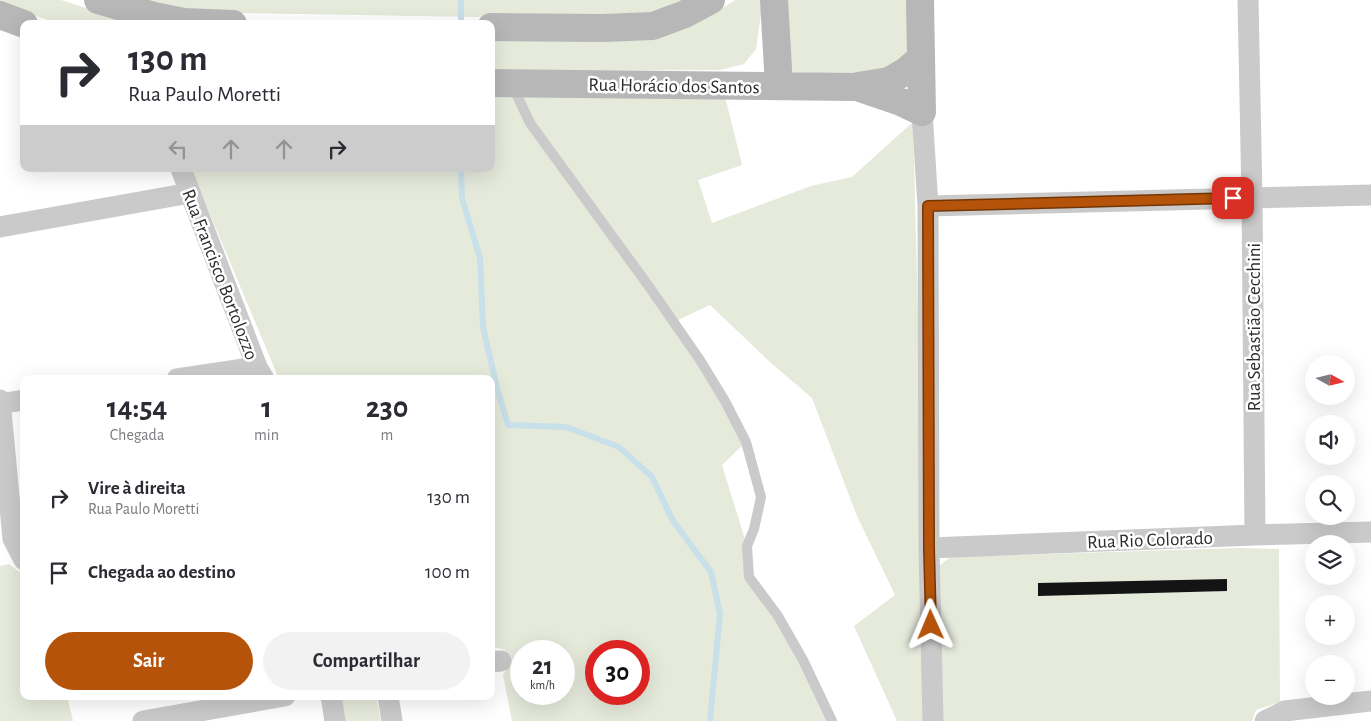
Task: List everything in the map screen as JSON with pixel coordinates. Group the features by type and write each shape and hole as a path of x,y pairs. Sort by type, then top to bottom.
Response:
{"main road":[{"path":"98,0 154,20"},
{"path":"495,27 603,28 652,26 685,14 710,0"},
{"path":"774,0 779,86"},
{"path":"920,0 922,112"},
{"path":"0,15 20,22"},
{"name":"Rua Horácio dos Santos","path":"502,83 857,86 889,82 921,58"},
{"name":"Rua Horácio dos Santos","path":"857,86 922,112"}],"street":[{"name":"Rua Sebastião Cecchini","path":"1248,0 1255,535"},
{"path":"922,112 928,206 929,548 933,721"},
{"name":"Rua Francisco Bortolozzo","path":"182,172 260,373"},
{"path":"0,227 190,193"},
{"path":"928,206 1371,195"},
{"path":"232,375 260,373"},
{"path":"0,400 13,539 20,552"},
{"path":"0,404 20,401"},
{"name":"Rua Rio Colorado","path":"929,548 1371,532"},
{"path":"143,721 261,700"},
{"path":"332,700 335,721"},
{"path":"389,700 392,721"},
{"path":"1265,721 1285,711 1371,701"}],"lane":[{"path":"502,83 700,360 746,442 761,497 754,528 747,546 749,577 778,616 799,652 832,721"}],"shaded area":[{"path":"0,0 61,0 124,20 48,20 0,3"},
{"path":"129,0 690,0 650,16 476,17 185,12"},
{"path":"735,0 763,0 756,49 744,64 720,70 495,71 495,40 690,26"},
{"path":"788,0 912,0 913,56 888,76 796,75 786,64 784,29"},
{"path":"724,93 742,165 698,180 712,223 811,186 852,177 913,122 924,546 926,721 897,721 854,626 895,595 857,516 812,398 771,363 710,305 674,322 746,442 722,465 747,546 749,577 778,616 832,721 512,721 503,675 508,666 505,650 495,647 495,375 277,375 192,172 495,172 495,97"},
{"path":"1240,548 1279,549 1280,702 1256,710 1252,721 942,721 938,567 950,557"},
{"path":"9,564 20,572 20,700 68,700 73,721 0,721 0,566"},
{"path":"342,700 377,700 381,721 343,721"}],"building":[{"path":"1227,579 1227,591 1038,596 1038,583"}],"waterway":[{"path":"461,0 461,20"},
{"path":"461,172 462,198 480,258 483,327 494,375"},
{"path":"495,379 508,425 566,427 619,447 652,477 673,521 711,572 720,614 710,721"}],"route":[{"path":"931,625 928,206 1233,198"}]}
